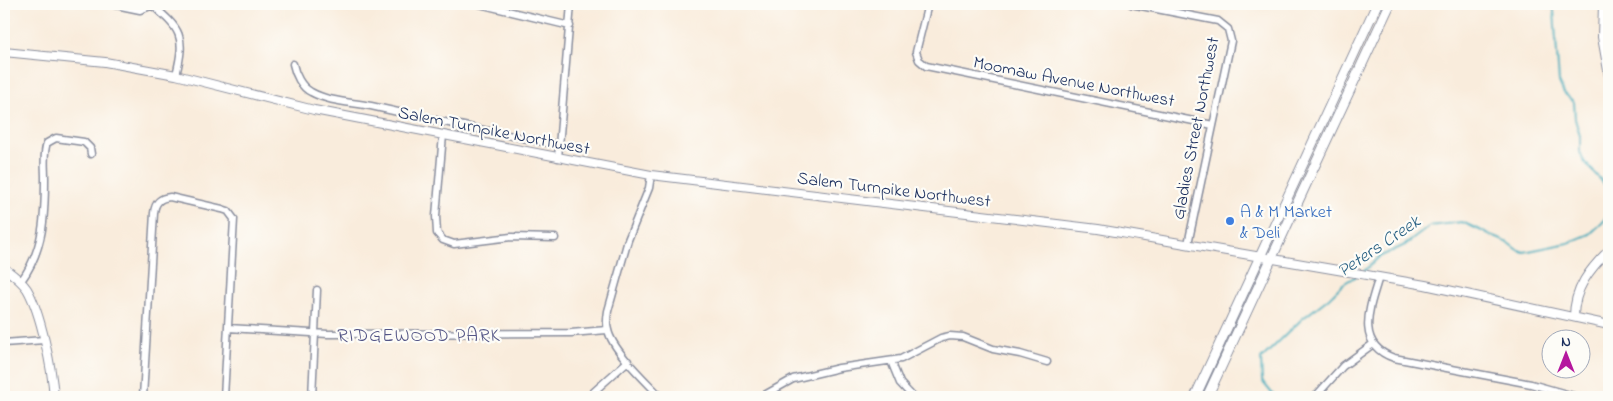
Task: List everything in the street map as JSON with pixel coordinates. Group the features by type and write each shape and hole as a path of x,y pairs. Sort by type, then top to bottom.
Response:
{"main road":[{"path":"1195,397 1377,4"},
{"path":"1207,397 1390,4"}],"street":[{"path":"111,4 137,10 147,9 152,4 175,27 180,37 181,54 176,75"},
{"path":"479,4 570,26"},
{"path":"558,158 571,4"},
{"name":"Moomaw Avenue Northwest","path":"928,4 916,52 919,60 929,66 1213,124"},
{"name":"Gladies Street Northwest","path":"1130,4 1218,21 1228,29 1231,41 1188,244"},
{"path":"1603,4 1602,37 1609,76"},
{"name":"Salem Turnpike Northwest","path":"4,52 105,62 176,75 295,106 558,158 651,174 1089,228 1377,276 1609,325"},
{"path":"293,64 298,78 304,87 313,93 327,98 487,132 559,145"},
{"path":"443,135 436,222 437,233 443,240 454,244 511,237 555,238"},
{"path":"21,282 28,273 38,252 42,233 47,143 56,138 84,142 90,148 91,154"},
{"path":"651,174 648,188 628,240 614,285 608,311 607,330 613,343 661,397"},
{"path":"143,397 155,206 165,197 222,209 228,211 234,219 224,397"},
{"path":"1574,317 1575,301 1583,281 1596,263 1609,250"},
{"path":"4,268 27,289 37,313 51,367 54,397"},
{"path":"1377,276 1369,308 1368,321 1373,344 1383,353 1394,358 1531,384 1577,397"},
{"path":"312,397 317,290"},
{"path":"228,328 316,332 571,333 607,330"},
{"path":"761,397 785,382 807,374 891,361 911,355 941,338 954,336 994,349 1047,362"},
{"path":"4,343 44,340"},
{"path":"1315,397 1343,366 1373,344"},
{"path":"588,397 628,361"},
{"path":"891,361 900,383 913,397"}],"waterway":[{"name":"Peters Creek","path":"1364,271 1379,257 1405,245 1430,226 1462,222 1524,252 1568,243 1590,234 1603,222 1609,210 1609,195 1605,185 1583,160 1580,152 1580,136 1575,119 1574,102 1564,93 1559,82 1552,4"},
{"name":"Peters Creek","path":"1275,397 1262,381 1261,359 1302,319 1329,298 1343,284 1356,276"}],"place":[{"name":"A & M Market & Deli","path":"1230,221"}],"district":[{"name":"RIDGEWOOD PARK","path":"419,334"}]}
